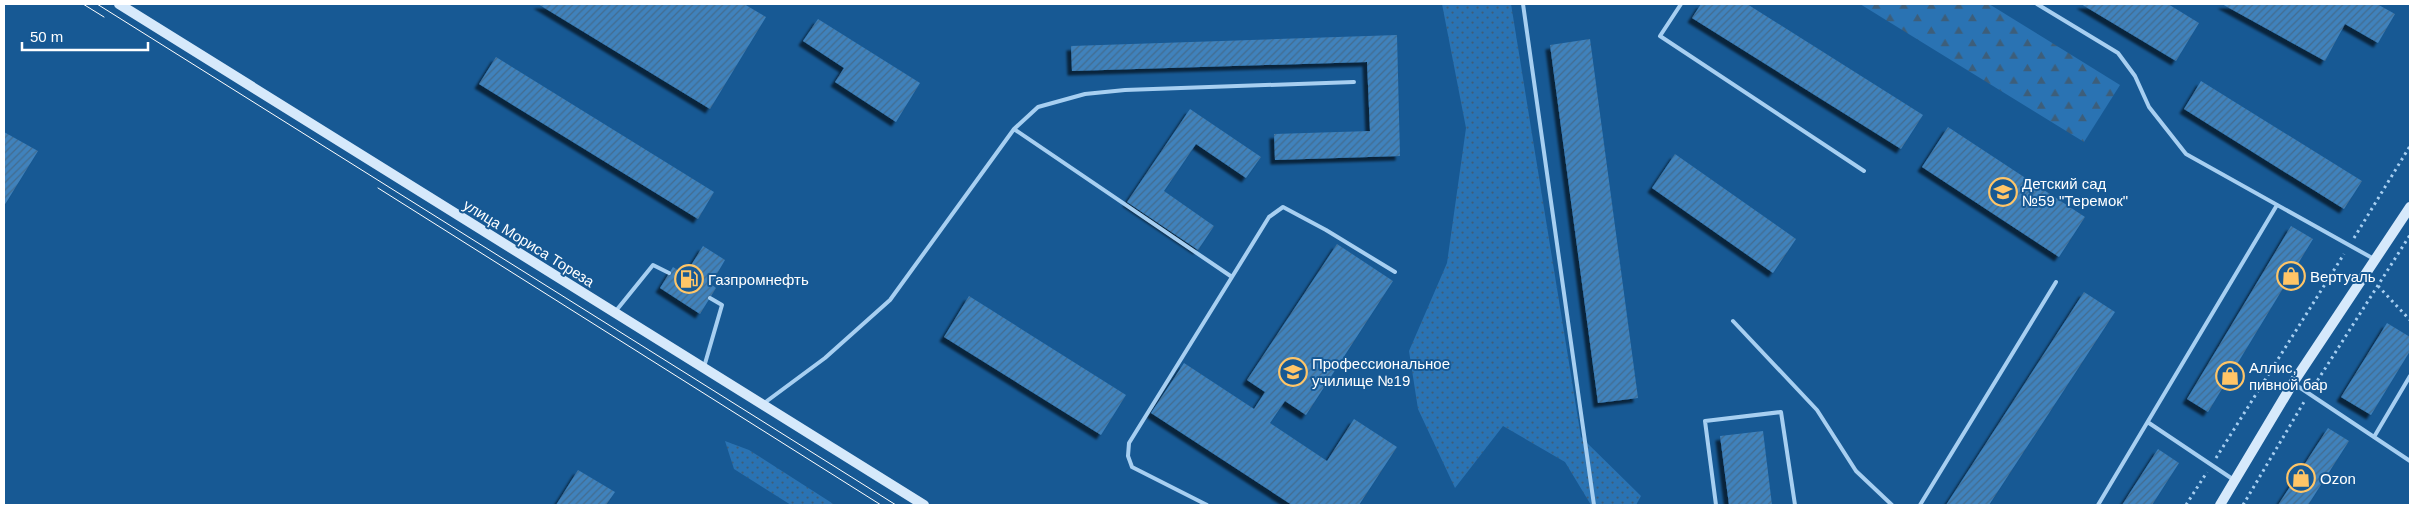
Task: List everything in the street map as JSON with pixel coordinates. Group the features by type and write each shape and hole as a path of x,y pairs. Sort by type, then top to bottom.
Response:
{"street":[{"name":"улица Мориса Тореза","path":"119,4 924,505"},
{"path":"2220,505 2294,382 2410,207"}],"lane":[{"path":"1522,4 1594,505"},
{"path":"1681,4 1660,36 1864,171"},
{"path":"2037,4 2118,53 2135,76 2149,107 2186,154 2376,260"},
{"path":"762,405 825,358 890,300 1014,129 1038,107 1085,94 1124,90 1354,82"},
{"path":"1014,129 1232,277"},
{"path":"2098,505 2277,205"},
{"path":"1207,505 1132,467 1128,456 1129,443 1269,217 1283,207 1326,230 1395,272"},
{"path":"614,313 653,265 669,274"},
{"path":"1920,505 2056,282"},
{"path":"704,367 722,305 710,298"},
{"path":"1732,320 1817,410 1856,471 1892,505"},
{"path":"2374,437 2410,376"},
{"path":"2294,382 2410,461"},
{"path":"1716,505 1705,421 1781,412 1795,505"},
{"path":"2148,423 2236,481"}],"path":[{"path":"2186,505 2410,146"},
{"path":"2243,505 2309,394 2410,235"},
{"path":"2378,286 2410,320"}],"green space":[{"path":"1442,4 1511,4 1581,437 1641,496 1636,505 1591,505 1565,462 1503,426 1455,488 1418,409 1409,351 1447,263 1466,128"},
{"path":"1860,4 1989,4 2120,85 2084,142"},
{"path":"725,441 749,450 835,505 791,505 734,469"}],"building":[{"path":"538,4 744,4 766,17 710,109"},
{"path":"1701,4 1747,4 1923,115 1901,149 1692,18"},
{"path":"2081,4 2168,4 2199,23 2176,61"},
{"path":"2222,4 2377,4 2395,14 2378,43 2345,24 2325,61"},
{"path":"818,19 920,83 896,122 835,82 844,68 803,41"},
{"path":"1397,35 1400,156 1275,160 1274,134 1370,131 1367,62 1072,71 1071,46"},
{"path":"1590,39 1638,398 1598,403 1550,45"},
{"path":"496,57 714,192 698,219 479,84"},
{"path":"2201,81 2362,181 2344,209 2184,109"},
{"path":"1190,109 1261,157 1246,178 1196,144 1164,191 1214,226 1198,250 1127,202"},
{"name":"Детский сад №59 \"Теремок\"","path":"1948,127 2085,217 2059,257 1922,167"},
{"path":"4,132 38,151 4,206"},
{"path":"1675,154 1796,239 1773,273 1652,188"},
{"path":"2291,226 2313,239 2208,412 2187,399"},
{"name":"Профессиональное училище №19","path":"1337,244 1393,281 1306,415 1285,401 1270,423 1327,461 1354,419 1397,447 1359,505 1292,505 1151,413 1184,363 1254,409 1265,392 1247,380"},
{"name":"Газпромнефть","path":"703,246 725,260 711,284 716,288 700,314 660,288 673,267 685,275"},
{"path":"2084,292 2115,312 1989,505 1946,505"},
{"path":"969,296 1126,395 1101,435 944,337"},
{"path":"2387,323 2410,337 2410,351 2371,415 2341,397"},
{"path":"2328,428 2349,441 2308,505 2278,505"},
{"path":"1763,431 1772,505 1729,505 1720,436"},
{"path":"2158,449 2179,463 2152,505 2122,505"},
{"path":"578,470 615,492 606,505 556,505"}],"tram line":[{"path":"83,4 104,17"},
{"path":"97,4 896,505"},
{"path":"378,188 881,505"}],"place":[{"name":"Детский сад №59 \"Теремок\"","path":"2003,192"},
{"name":"Вертуаль","path":"2291,276"},
{"name":"Газпромнефть","path":"689,279"},
{"name":"Профессиональное училище №19","path":"1293,372"},
{"name":"Аллис, пивной бар","path":"2230,376"},
{"name":"Ozon","path":"2301,478"}]}
